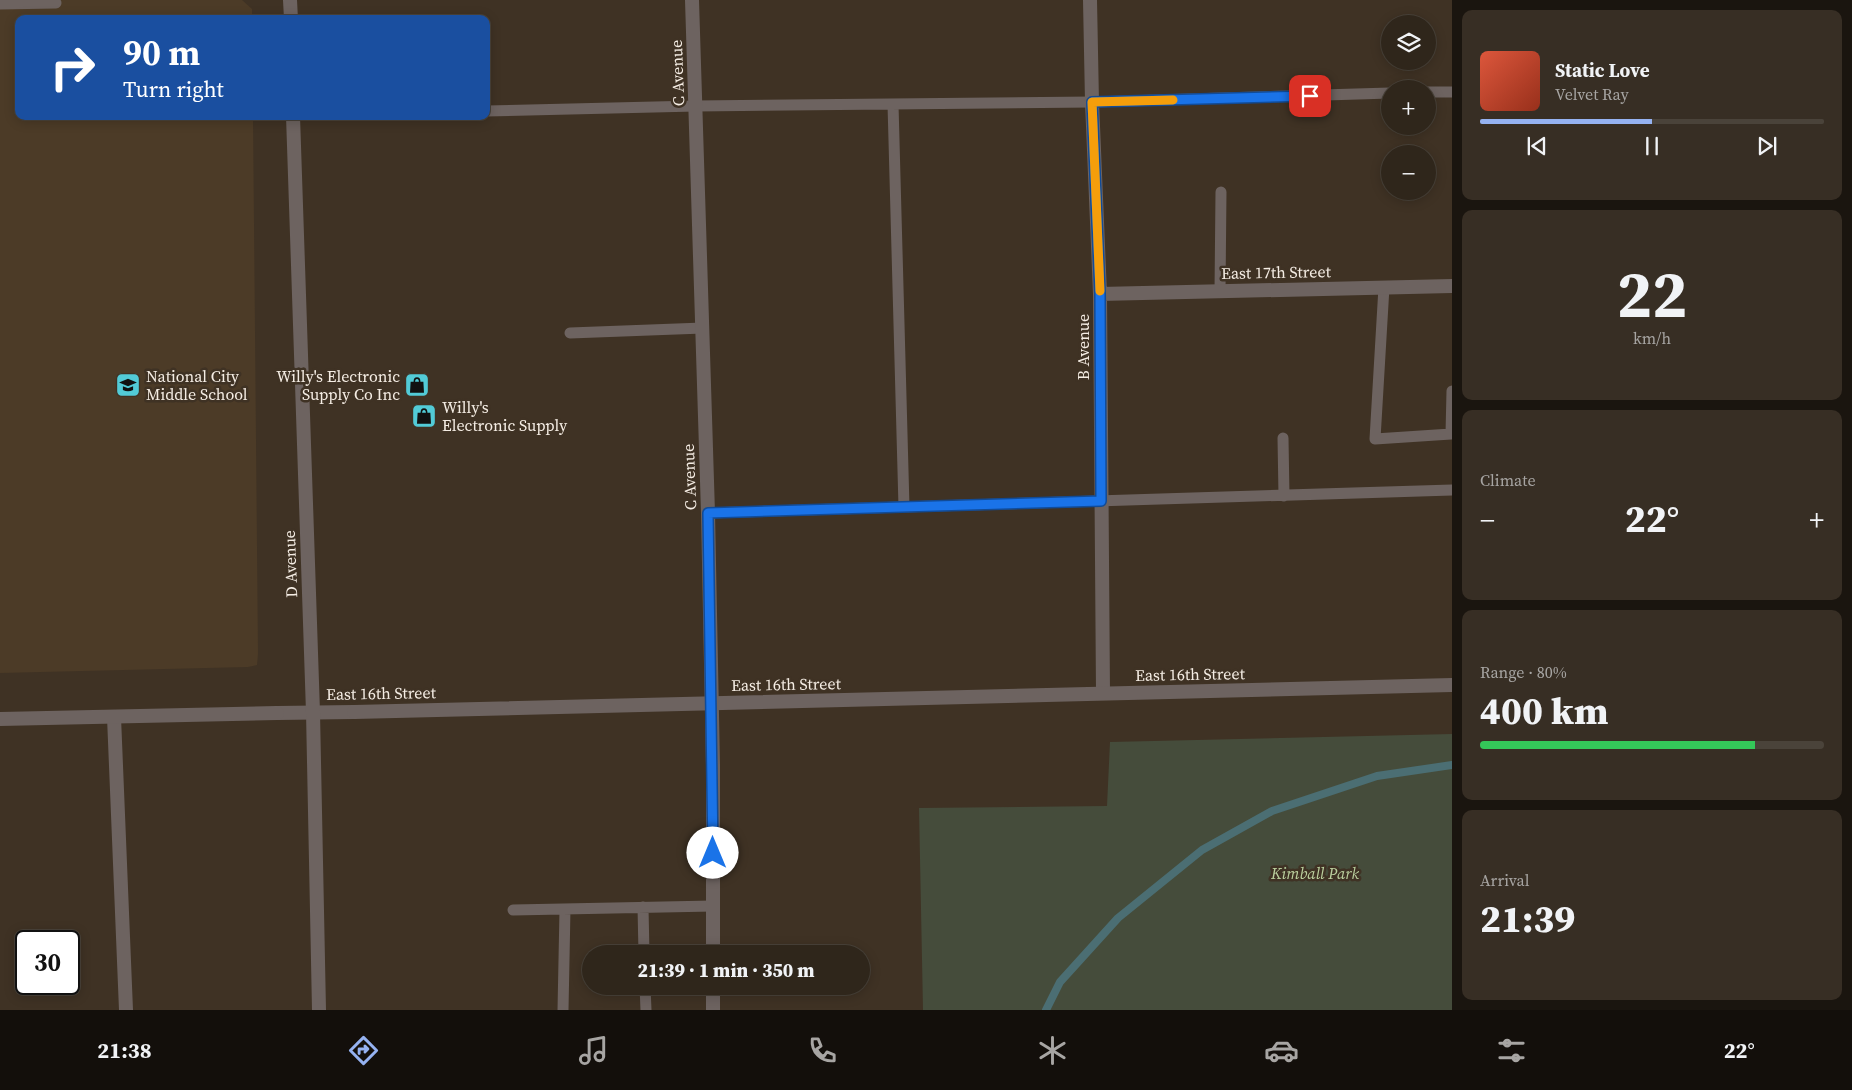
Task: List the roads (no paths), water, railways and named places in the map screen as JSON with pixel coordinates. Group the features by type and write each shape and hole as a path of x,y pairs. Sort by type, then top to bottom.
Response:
{"street":[{"path":"290,0 291,15"},
{"name":"C Avenue","path":"692,0 708,513 712,703 713,945"},
{"name":"B Avenue","path":"1090,0 1100,294 1103,693"},
{"name":"D Avenue","path":"293,120 313,712 319,1010"},
{"name":"East 17th Street","path":"1100,294 1452,286"},
{"name":"East 16th Street","path":"0,719 1452,685"},
{"path":"114,717 126,1010"},
{"path":"713,995 713,1010"}],"lane":[{"path":"0,4 56,3"},
{"path":"1436,92 1452,92"},
{"path":"490,111 696,106 1092,102 1381,93"},
{"path":"893,104 904,507"},
{"path":"1220,291 1221,192"},
{"path":"1384,288 1374,439 1450,434 1452,391"},
{"path":"570,333 703,328"},
{"path":"1282,438 1284,496"},
{"path":"708,513 1452,490"},
{"path":"513,910 713,906"},
{"path":"643,908 644,945"},
{"path":"563,1010 565,909"},
{"path":"645,995 646,1010"}],"waterway":[{"path":"1046,1010 1060,982 1118,918 1202,850 1272,811 1377,776 1452,765"}],"place":[{"name":"National City Middle School","path":"128,385"},
{"name":"Willy's Electronic Supply Co Inc","path":"417,385"},
{"name":"Willy's Electronic Supply","path":"424,416"}],"park label":[{"name":"Kimball Park","path":"1315,873"}]}
